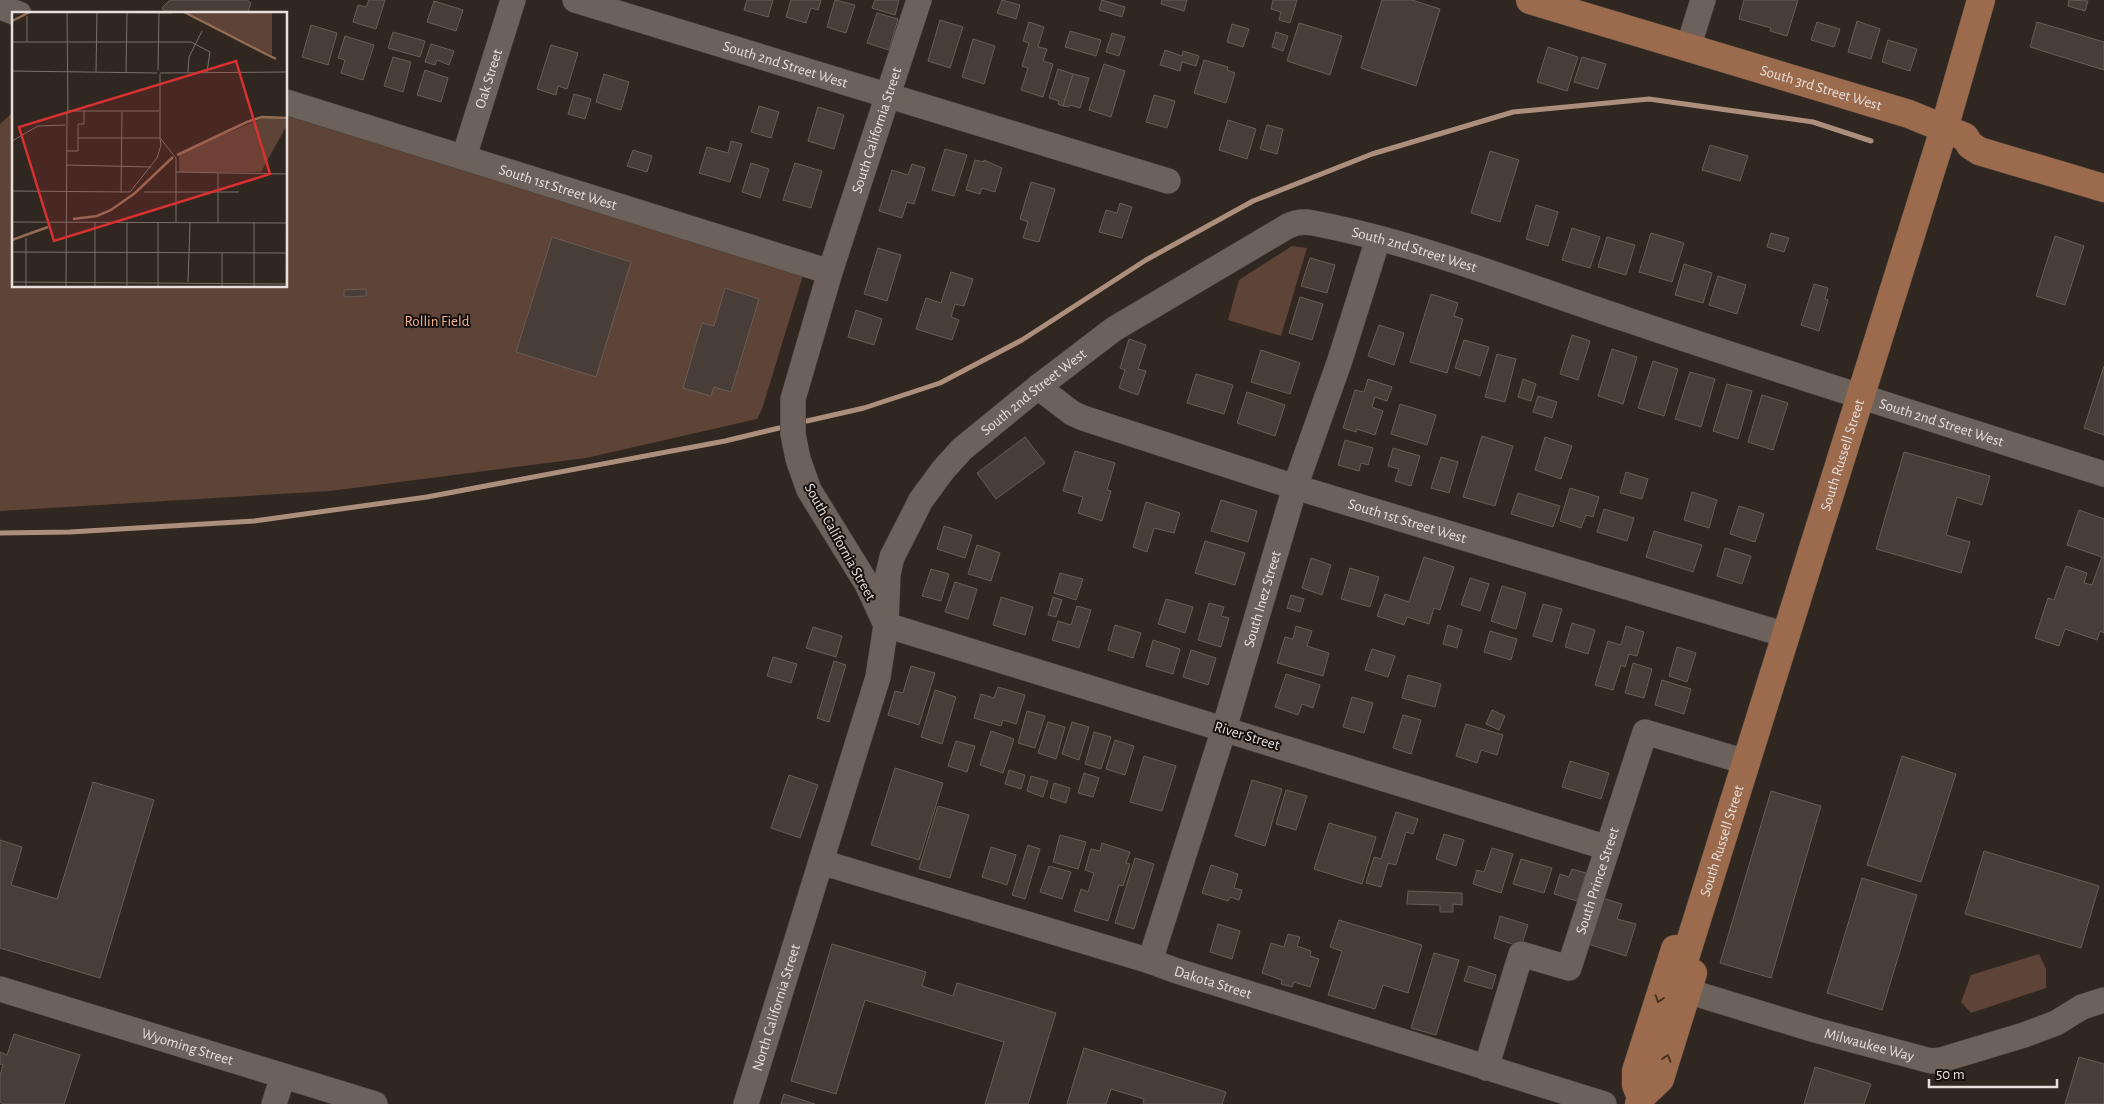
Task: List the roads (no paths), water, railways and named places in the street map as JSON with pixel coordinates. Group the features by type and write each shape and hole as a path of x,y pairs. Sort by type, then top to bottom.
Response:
{"main road":[{"name":"South 3rd Street West","path":"1530,0 1909,114 1954,133 1979,151 2104,188"},
{"name":"South Russell Street","path":"1640,1101 1636,1085 1636,1071 1676,946 1686,927 1701,908 1860,396 1954,133 1981,0"},
{"path":"1954,133 1983,134 2104,172"},
{"name":"South Russell Street","path":"1640,1101 1660,1079 1699,953 1703,930 1701,908"}],"street":[{"name":"Oak Street","path":"464,157 513,0"},
{"name":"South 2nd Street West","path":"575,0 1168,181"},
{"name":"South California Street","path":"886,626 866,584 809,490 798,459 793,434 794,399 830,272 919,0"},
{"path":"1688,48 1703,0"},
{"path":"0,7 14,12"},
{"name":"South 1st Street West","path":"288,103 830,272"},
{"name":"South 2nd Street West","path":"886,626 888,574 892,557 921,500 943,470 962,449 1038,387 1114,329 1288,226 1298,222 1311,222 1378,239 1470,267 1860,396 2104,474"},
{"name":"South Inez Street","path":"1150,961 1224,729 1295,487 1340,360 1378,239"},
{"name":"South 1st Street West","path":"1038,387 1072,413 1083,418 1295,487 1786,635"},
{"path":"821,862 878,678 886,626"},
{"name":"River Street","path":"886,626 1608,848"},
{"name":"South Prince Street","path":"1486,1068 1521,954 1569,968 1645,732 1746,762"},
{"name":"North California Street","path":"746,1104 821,862"},
{"name":"Dakota Street","path":"821,862 1150,961 1604,1104"},
{"name":"Wyoming Street","path":"0,989 375,1104"},
{"name":"Milwaukee Way","path":"1687,991 1824,1032 1931,1061 1941,1060 2024,1035 2056,1023 2082,1007 2104,1000"},
{"path":"274,1104 283,1076"}],"waterway":[{"path":"807,421 864,408 940,383 1022,340 1146,260 1253,201 1372,154 1513,112 1649,99 1813,122 1871,141"},
{"path":"0,533 70,532 254,521 427,497 725,441 779,428"}],"park label":[{"name":"Rollin Field","path":"437,321"}]}
